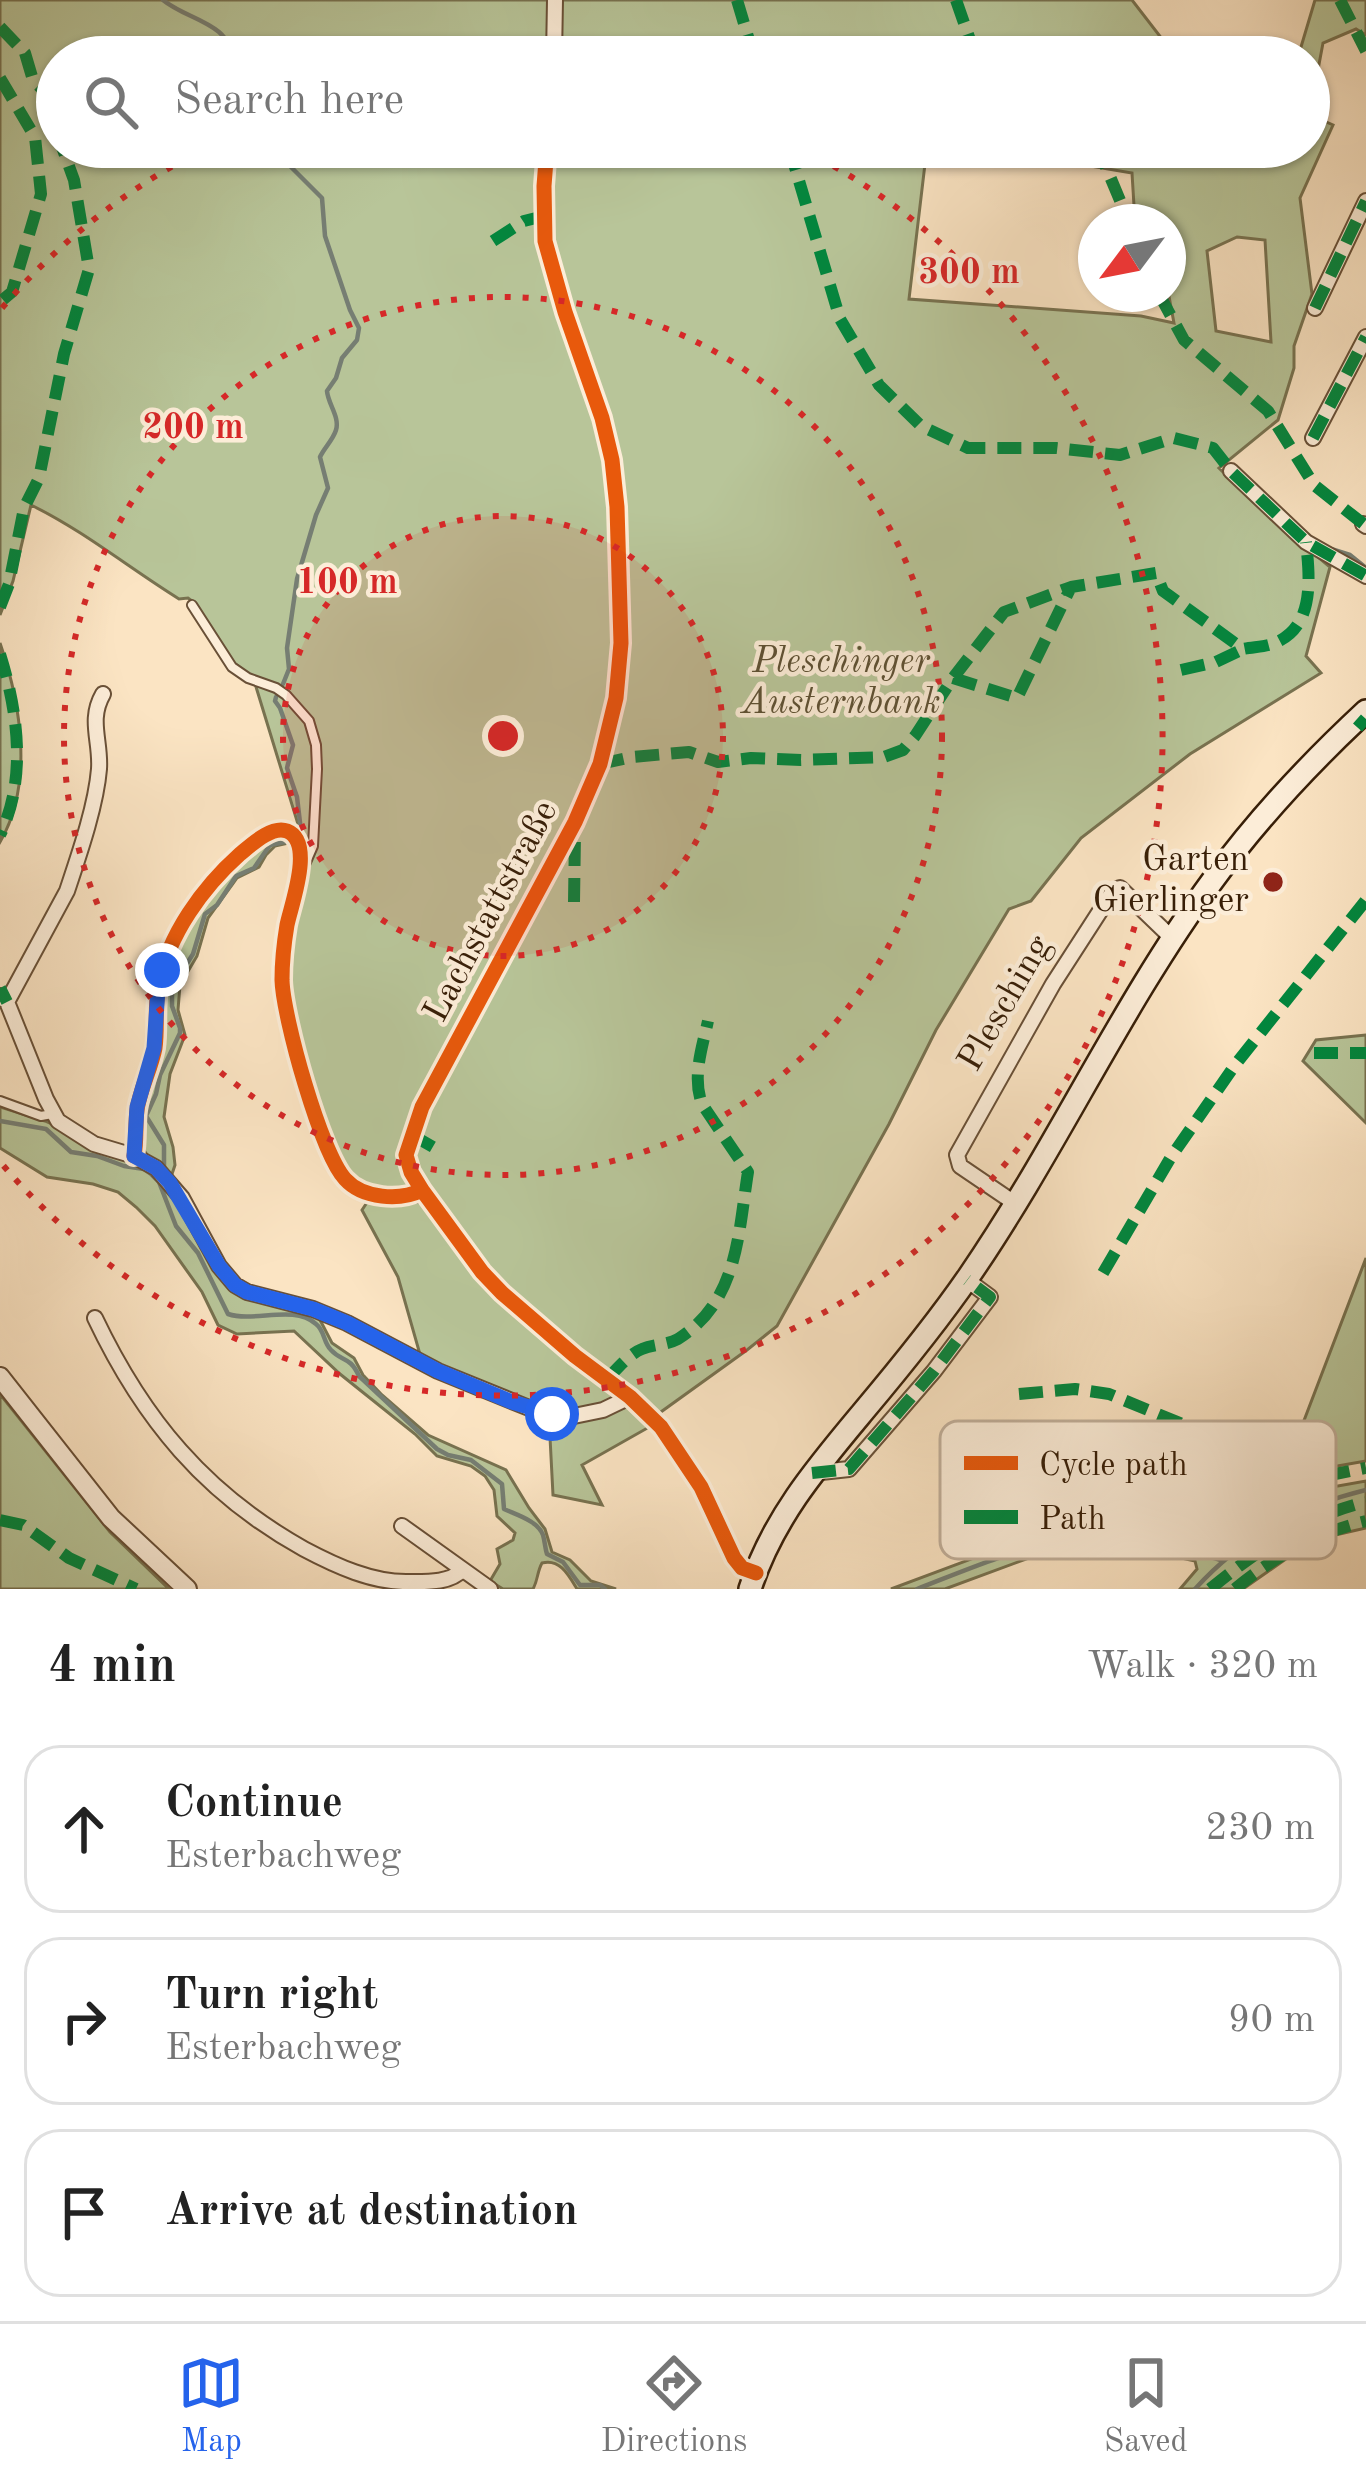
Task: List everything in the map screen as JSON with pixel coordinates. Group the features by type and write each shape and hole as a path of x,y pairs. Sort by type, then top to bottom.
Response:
{"main road":[{"path":"753,1581 785,1513 812,1473 967,1280 1173,939 1250,831 1301,772 1363,719"}],"street":[{"path":"554,36 555,0"},
{"name":"Lachstattstraße","path":"546,168 545,241 612,460 621,643 616,698 600,764 575,822 422,1107 406,1155 422,1190 482,1272 662,1427 701,1487 734,1558 753,1581"},
{"path":"1316,308 1366,202"},
{"path":"1313,438 1366,337"},
{"path":"1231,471 1306,542 1366,576"},
{"path":"103,694 94,715 99,770 68,891 3,999 53,1113 66,1128 94,1144 156,1168 226,1276 247,1292 313,1309 438,1371 534,1410 569,1417 603,1410 630,1397"},
{"path":"134,1156 137,1107 154,1048 162,970 184,922 218,876 247,848 274,831 285,830 298,843 300,875 284,951 284,1010 327,1147 345,1179 357,1189 389,1196 422,1190"},
{"name":"Plesching","path":"1016,1204 960,1166 957,1155 1053,984 1113,891 1120,888 1173,939"},
{"path":"95,1318 147,1412 194,1468 254,1519 322,1559 387,1583 451,1579 462,1570"},
{"path":"0,1377 111,1518 187,1589"},
{"path":"402,1526 490,1589"}],"lane":[{"path":"191,605 232,667 286,695 309,721 316,745 314,846 300,875"},
{"path":"0,1100 41,1116 53,1113"}],"green space":[{"path":"0,0 550,0 548,36 36,36 36,168 541,168 539,214 608,465 615,634 610,702 599,744 564,831 409,1123 404,1155 414,1187 387,1192 356,1183 344,1170 306,1064 288,997 287,960 305,847 253,677 231,661 195,603 179,599 31,505 0,615"},
{"path":"560,0 1132,0 1160,36 559,36"},
{"path":"1315,0 1366,0 1366,35 1356,29 1330,40 1330,36 1304,36"},
{"name":"Pleschinger Austernbank","path":"551,168 925,168 909,299 1141,316 1174,323 1172,312 1186,312 1186,204 1134,204 1132,173 1102,168 1314,168 1300,198 1312,294 1294,346 1294,368 1278,420 1219,468 1330,567 1306,656 1321,673 1190,754 1081,838 1031,901 1009,909 936,1030 777,1326 658,1414 507,1291 417,1172 413,1154 425,1111 585,816 619,714 628,597 620,480 604,403 555,258","holes":["1237,237 1265,240 1271,342 1216,331 1207,251"]},
{"path":"0,643 14,692 21,744 17,795 0,842"},
{"path":"283,835 292,839 275,846 259,867 237,878 208,918 197,956 180,985 178,1010 185,1035 170,1074 164,1117 173,1147 171,1177 146,1153 139,1123 167,971 184,932 228,872"},
{"path":"1366,1035 1366,1123 1303,1061 1316,1040"},
{"path":"0,1107 45,1121 152,1169 175,1196 218,1270 319,1318 332,1343 354,1358 382,1395 428,1435 506,1470 545,1529 552,1552 570,1560 591,1581 616,1589 577,1589 563,1569 548,1562 542,1563 533,1589 503,1589 490,1581 500,1564 497,1549 513,1540 515,1533 497,1516 494,1490 485,1476 471,1466 437,1456 294,1331 237,1334 218,1325 202,1292 155,1226 118,1192 47,1177 0,1148"},
{"path":"370,1198 423,1203 502,1302 621,1398 556,1413 421,1358 398,1277 362,1210"},
{"path":"1366,1258 1366,1461 1336,1466 1336,1421 1304,1421"},
{"path":"0,1394 110,1532 169,1589 0,1589"},
{"path":"633,1407 651,1426 582,1465 602,1505 553,1495 549,1418 586,1418"},
{"path":"1366,1481 1366,1528 1336,1535 1336,1486"},
{"path":"971,1559 1026,1559 945,1589 891,1589"},
{"path":"1186,1559 1286,1559 1243,1589 1180,1589 1197,1569 1195,1561"}],"waterway":[{"path":"163,0 222,36"},
{"path":"283,684 289,669 287,648 297,579 328,488 320,457 337,425 327,391 342,358 357,340 359,328 325,236 322,198 292,168"},
{"path":"1331,549 1350,555 1366,568"},
{"path":"276,697 293,745 287,768 301,831"},
{"path":"164,1169 164,1145 146,1116 180,1033 172,987 193,954 205,914 217,905 236,876 254,868 270,845 289,841"},
{"path":"0,1121 46,1129 71,1152 151,1174 228,1314 296,1315 316,1324 331,1350 437,1449 471,1460 502,1484 504,1509 537,1526 547,1554 563,1562 580,1585 605,1589"},
{"path":"1336,1499 1366,1490"},
{"path":"917,1589 998,1559"},
{"path":"1215,1559 1223,1561"},
{"path":"1195,1589 1226,1559"}],"marked path":[{"path":"737,0 748,36"},
{"path":"956,0 969,36"},
{"path":"1340,0 1366,51"},
{"path":"0,27 25,53 36,83"},
{"path":"0,78 36,146"},
{"path":"0,302 12,292 41,194 38,168"},
{"path":"0,607 24,508 39,478 64,354 89,269 70,168"},
{"path":"795,168 840,319 879,385 921,426 968,448 1056,448 1120,455 1174,438 1213,448 1306,542 1366,576"},
{"path":"1106,168 1121,204"},
{"path":"1315,308 1366,201"},
{"path":"493,241 524,221 544,216"},
{"path":"1169,312 1184,340 1268,411 1314,485 1366,526"},
{"path":"1313,438 1366,337"},
{"path":"600,764 689,752 718,762 884,757 903,750 1004,612 1071,587 1156,573 1163,591 1243,649 1272,644 1286,637 1303,615 1308,587 1306,542"},
{"path":"953,678 1017,698 1071,587"},
{"path":"1181,670 1216,662 1243,649"},
{"path":"0,654 17,745 14,791 0,835"},
{"path":"1357,719 1366,727"},
{"path":"574,902 575,834"},
{"path":"1103,1273 1171,1157 1235,1065 1366,900"},
{"path":"0,988 7,1002"},
{"path":"607,1379 637,1351 674,1341 698,1323 713,1306 732,1265 748,1172 699,1094 699,1062 708,1021"},
{"path":"1314,1053 1366,1053"},
{"path":"412,1135 440,1151"},
{"path":"812,1473 849,1469 934,1371 990,1297 967,1280"},
{"path":"1019,1394 1075,1389 1109,1394 1175,1421"},
{"path":"1336,1474 1366,1468"},
{"path":"1336,1511 1366,1502"},
{"path":"0,1520 23,1525 69,1558 136,1589"},
{"path":"1336,1530 1366,1521"},
{"path":"1210,1589 1249,1559"},
{"path":"1235,1589 1277,1559"}],"cycle path":[{"path":"545,168 545,241 612,460 621,643 616,698 600,764 575,822 422,1107 406,1155 422,1190 482,1272 661,1427 701,1487 734,1558 742,1568 756,1573"},
{"path":"134,1156 138,1102 155,1048 158,992 170,948 200,897 226,867 262,837 281,830 295,837 300,860 284,946 284,998 325,1142 345,1179 362,1191 393,1197 422,1190"}],"place":[{"name":"Garten Gierlinger","path":"1273,882"}],"route":[{"path":"162,970 154,1048 137,1107 134,1156 156,1168 182,1198 226,1276 247,1292 313,1309 438,1371 552,1414"}]}
